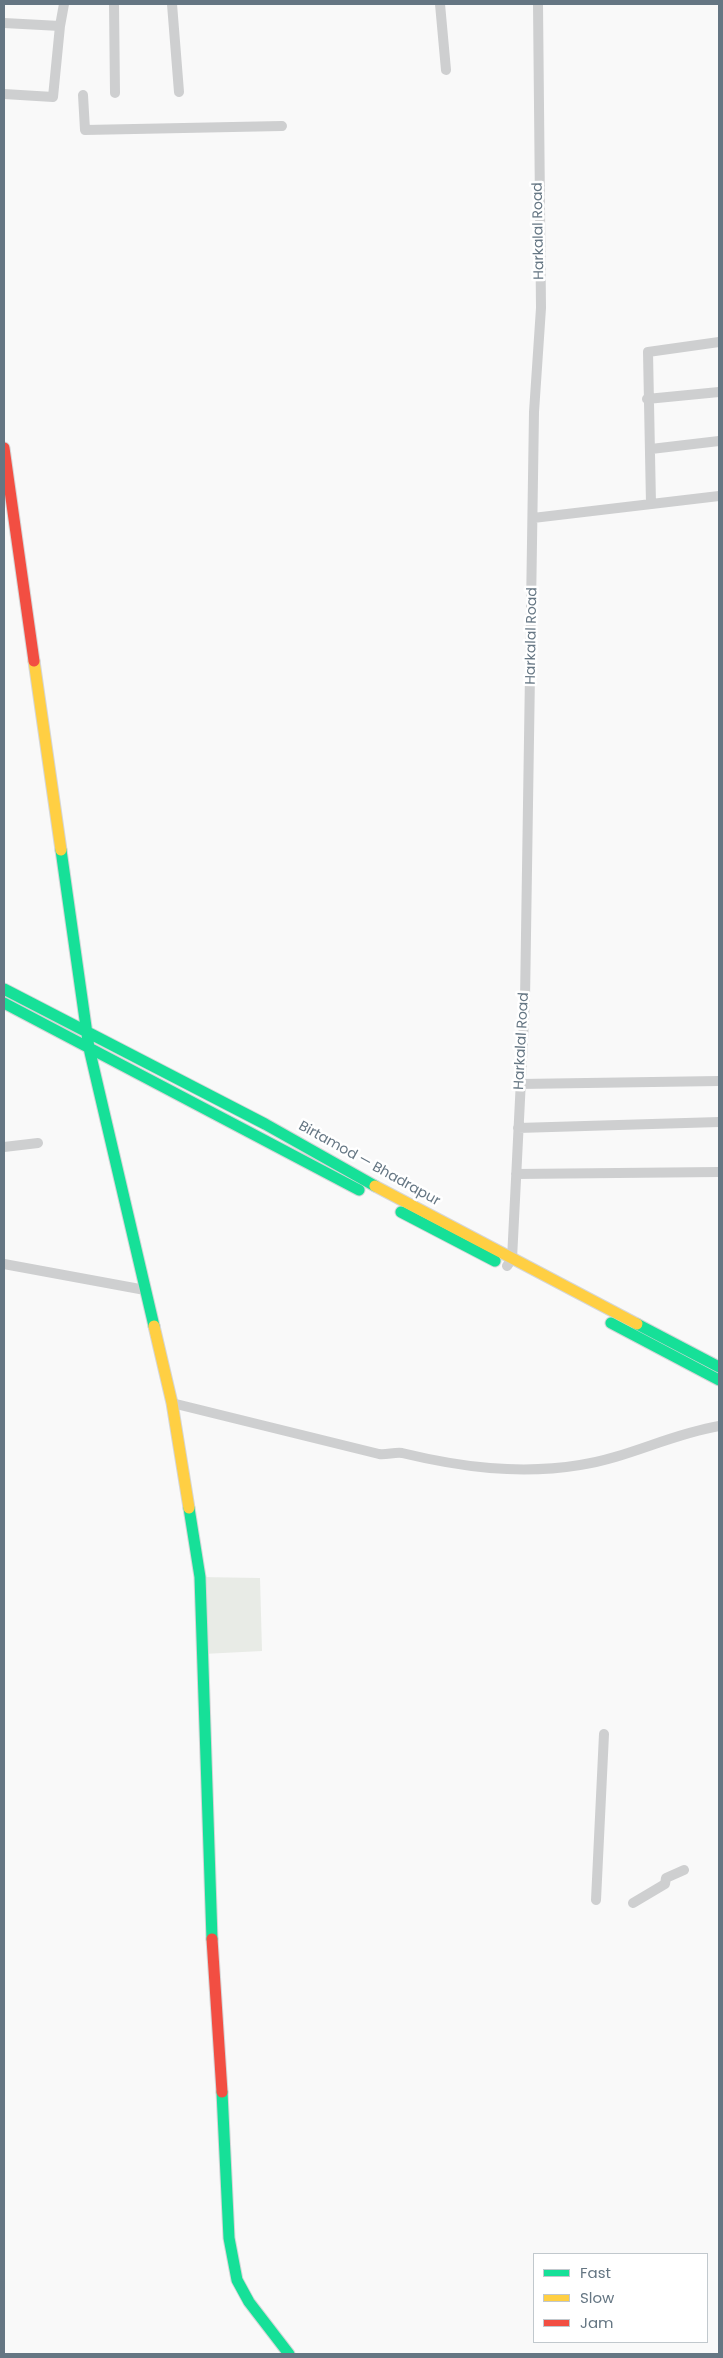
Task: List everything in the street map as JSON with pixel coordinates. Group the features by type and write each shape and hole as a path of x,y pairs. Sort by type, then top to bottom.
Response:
{"street":[{"path":"4,94 53,97 64,4"},
{"path":"114,4 115,93"},
{"path":"172,4 179,92"},
{"path":"440,4 446,70"},
{"name":"Harkalal Road","path":"509,1263 516,1174 528,898 534,412 541,308 538,4"},
{"path":"4,23 60,26"},
{"path":"83,95 85,130 282,126"},
{"path":"651,504 651,449 647,399 648,352 719,342"},
{"path":"647,399 719,392"},
{"path":"651,449 719,441"},
{"path":"4,448 89,1048 172,1403 200,1577 212,1951 226,2143 229,2238 237,2280 250,2302 289,2354"},
{"path":"533,518 719,496"},
{"name":"Birtamod — Bhadrapur","path":"4,989 265,1124 361,1185"},
{"name":"Birtamod — Bhadrapur","path":"4,1003 361,1185 509,1263 719,1380"},
{"path":"520,1084 719,1081"},
{"path":"518,1128 719,1122"},
{"path":"4,1147 38,1143"},
{"path":"516,1174 719,1172"},
{"name":"Birtamod — Bhadrapur","path":"509,1263 719,1367"},
{"path":"4,1264 145,1290"},
{"path":"172,1403 379,1454 400,1453 422,1459 486,1470 526,1470 580,1465 697,1430 719,1426"},
{"path":"596,1900 604,1734"},
{"path":"634,1902 664,1884 666,1878 684,1870"}],"shaded area":[{"path":"200,1577 260,1578 262,1651 203,1654"}],"traffic: fast":[{"path":"61,850 89,1048 154,1326"},
{"path":"4,989 265,1124 375,1186"},
{"path":"4,1003 359,1190"},
{"path":"401,1212 495,1261"},
{"path":"611,1323 719,1380"},
{"path":"637,1324 719,1367"},
{"path":"189,1508 200,1577 212,1939"},
{"path":"222,2092 229,2238 237,2280 249,2302 289,2354"}],"traffic: slow":[{"path":"34,661 61,850"},
{"path":"375,1186 637,1324"},
{"path":"154,1326 172,1403 189,1508"}],"traffic: jam":[{"path":"4,448 34,661"},
{"path":"212,1939 222,2092"}]}
